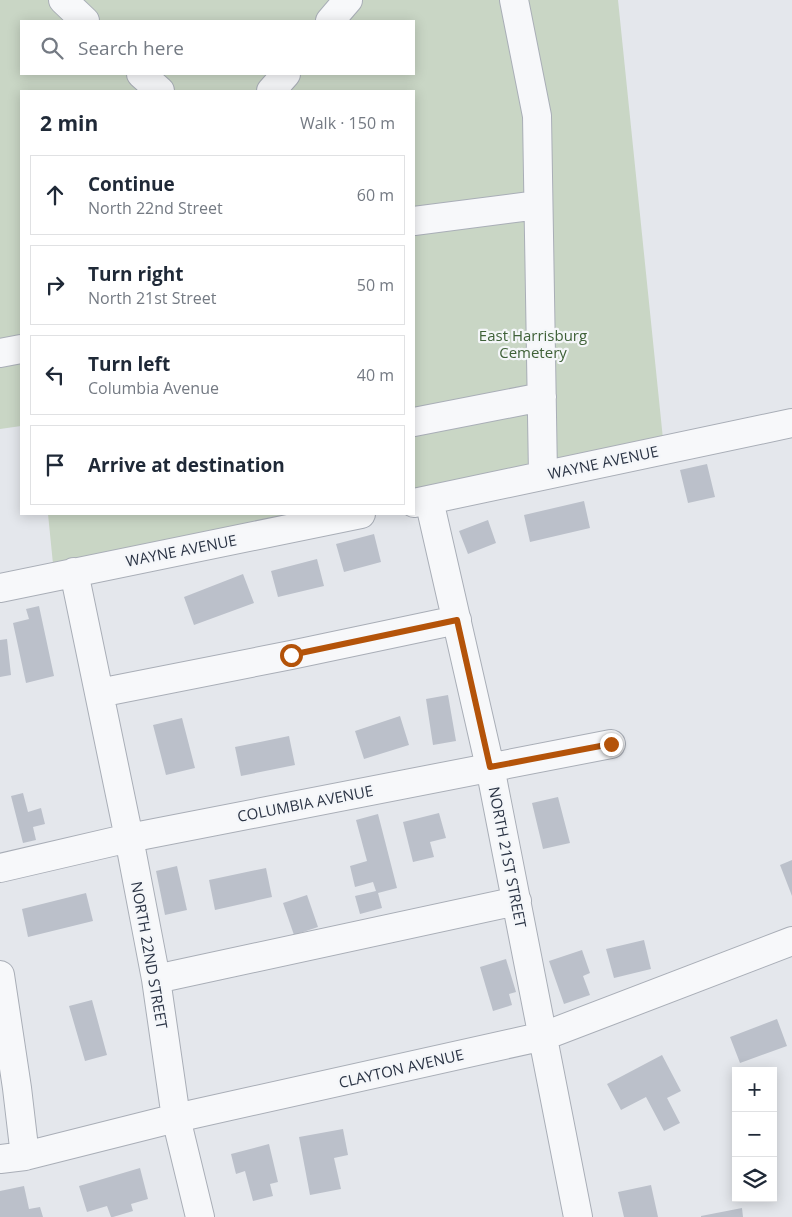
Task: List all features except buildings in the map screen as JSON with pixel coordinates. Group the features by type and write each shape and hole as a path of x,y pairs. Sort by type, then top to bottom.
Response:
{"street":[{"path":"63,0 84,20"},
{"path":"331,20 348,0"},
{"path":"514,0 537,116 543,475"},
{"path":"142,75 159,90"},
{"path":"272,90 285,75"},
{"path":"415,221 538,205"},
{"path":"0,353 20,349"},
{"path":"415,422 542,397"},
{"name":"WAYNE AVENUE","path":"422,502 792,423"},
{"name":"NORTH 21ST STREET","path":"422,502 457,620 490,767 578,1217"},
{"name":"WAYNE AVENUE","path":"0,588 356,515"},
{"name":"NORTH 22ND STREET","path":"74,572 156,978 176,1118 200,1217"},
{"path":"99,693 457,620"},
{"name":"COLUMBIA AVENUE","path":"0,868 129,838 611,744"},
{"path":"156,978 517,901"},
{"name":"CLAYTON AVENUE","path":"13,1157 176,1118 544,1036 792,941"},
{"path":"0,975 17,1088 13,1157"}],"green space":[{"name":"East Harrisburg Cemetery","path":"0,0 618,0 663,439 415,490 415,90 20,90 20,426 0,429"},
{"path":"48,515 291,515 53,564"}],"route":[{"path":"291,655 457,620 490,767 611,744"}]}
